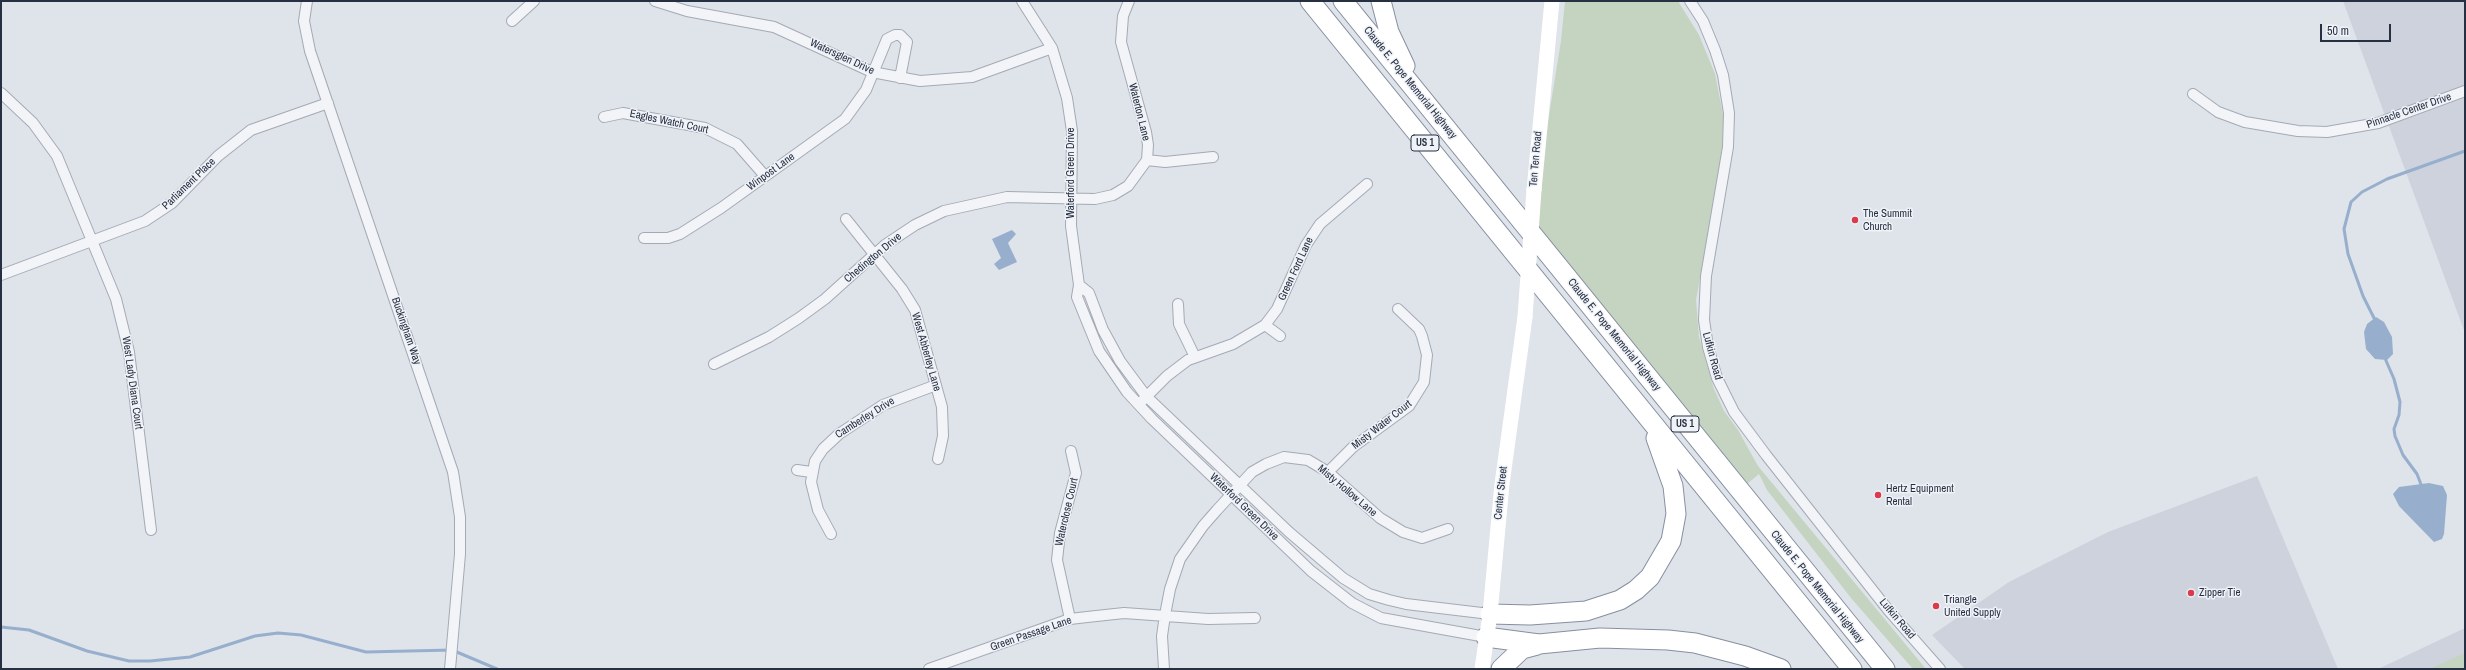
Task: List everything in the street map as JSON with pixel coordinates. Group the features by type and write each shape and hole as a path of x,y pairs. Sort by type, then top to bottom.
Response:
{"highway":[{"name":"US 1","path":"1310,1 1852,669"},
{"name":"Claude E. Pope Memorial Highway","path":"1343,1 1885,669"},
{"path":"1381,1 1389,32 1416,91"},
{"path":"1490,614 1530,615 1586,611 1620,600 1636,590 1650,577 1671,541 1676,514 1674,486 1648,419"},
{"path":"1486,637 1539,644"},
{"path":"1501,669 1522,649 1539,644 1600,638 1668,640 1694,643 1738,654 1781,669"}],"main road":[{"name":"Ten Ten Road","path":"1525,317 1534,190 1552,1"},
{"name":"Center Street","path":"1482,669 1490,614 1502,484 1525,317"}],"street":[{"name":"Buckingham Way","path":"307,1 304,20 306,35 453,472 460,517 460,554 450,669"},
{"path":"512,21 534,1"},
{"name":"Watersglen Drive","path":"655,1 687,10 774,26 872,72 920,81 972,77 1052,48"},
{"name":"Waterford Green Drive","path":"1022,1 1052,48 1070,113 1073,161 1073,244 1079,285 1079,302 1099,351 1137,405 1310,571 1352,603 1381,618 1486,637"},
{"name":"Waterton Lane","path":"1129,1 1123,16 1121,42 1146,132 1147,160"},
{"name":"Lufkin Road","path":"1690,1 1703,21 1717,56 1723,75 1729,113 1728,147 1706,276 1704,320 1708,347 1717,378 1734,412 1766,455 1889,611 1940,669"},
{"name":"Winpost Lane","path":"644,238 668,238 680,234 721,208 845,119 866,90 872,72 887,39 891,36 900,35 907,42 900,78"},
{"name":"Pinnacle Center Drive","path":"2193,94 2218,112 2245,122 2298,131 2327,132 2378,123 2465,91"},
{"name":"West Lady Diana Court","path":"1,93 33,123 57,156 93,240 116,299 126,338 151,530"},
{"name":"Parliament Place","path":"1,275 145,221 160,212 218,156 251,130 328,103"},
{"name":"Eagles Watch Court","path":"604,117 623,113 705,128 737,144 765,176"},
{"path":"1072,198 1096,198 1120,191 1135,178 1147,160 1165,162 1213,157"},
{"name":"Green Ford Lane","path":"1137,405 1167,376 1195,357 1233,344 1265,326 1278,309 1306,245 1320,224 1367,184"},
{"name":"Chedington Drive","path":"714,364 769,337 799,318 825,299 875,254 915,225 944,211 1007,196 1072,198"},
{"name":"West Abberley Lane","path":"846,219 902,289 915,310 936,385 943,421 943,436 938,459"},
{"name":"Waterford Green Drive","path":"1079,285 1089,293 1103,330 1120,361 1146,396 1240,485 1343,578 1369,594 1406,604 1490,614"},
{"path":"1178,304 1179,324 1195,357"},
{"name":"Misty Water Court","path":"1328,472 1353,447 1409,406 1424,382 1427,360 1422,336 1419,329 1398,309"},
{"path":"1265,326 1280,336"},
{"name":"Camberley Drive","path":"831,534 818,510 813,495 811,472 822,449 848,428 883,405 936,385"},
{"name":"Waterclose Court","path":"1070,620 1056,560 1060,533 1076,473 1071,451"},
{"name":"Misty Hollow Lane","path":"1164,669 1162,636 1165,615 1170,589 1180,559 1202,526 1231,494 1258,468 1284,457 1308,460 1328,472 1380,518 1403,532 1422,538 1448,529"},
{"path":"797,470 811,472"},
{"name":"Green Passage Lane","path":"929,669 1070,620 1124,613 1208,619 1255,618"}],"shaded area":[{"path":"2343,1 2465,1 2465,333"},
{"path":"2257,476 2338,669 1965,669 1932,635 2009,582 2108,532"},
{"path":"2465,628 2465,669 2378,669"}],"green space":[{"path":"1565,1 1678,1 1699,35 1715,74 1724,120 1721,161 1696,300 1699,337 1714,389 1724,411 1738,430 1758,466 1926,669 1913,669 1851,598 1767,490 1759,474 1747,484 1538,228 1545,140 1561,41"},
{"path":"2465,653 2465,669 2429,669"}],"water":[{"path":"1012,230 1016,234 1008,243 1017,262 999,270 994,264 1001,258 992,239"},
{"path":"2376,317 2384,322 2392,337 2393,354 2387,360 2375,359 2366,349 2364,332 2367,324"},
{"path":"2429,483 2443,486 2447,495 2444,534 2442,539 2434,542 2399,506 2393,494 2399,487"}],"waterway":[{"path":"2375,320 2363,296 2348,254 2344,229 2351,202 2362,192 2387,179 2465,151"},
{"path":"2384,356 2394,379 2400,402 2399,415 2394,429 2395,436 2403,455 2417,474 2422,487"},
{"path":"1,627 29,630 87,651 129,661 150,661 190,657 255,636 278,633 301,635 366,652 452,650 497,669"}],"place":[{"name":"The Summit Church","path":"1855,220"},
{"name":"Hertz Equipment Rental","path":"1878,495"},
{"name":"Zipper Tie","path":"2191,593"},
{"name":"Triangle United Supply","path":"1936,606"}]}
